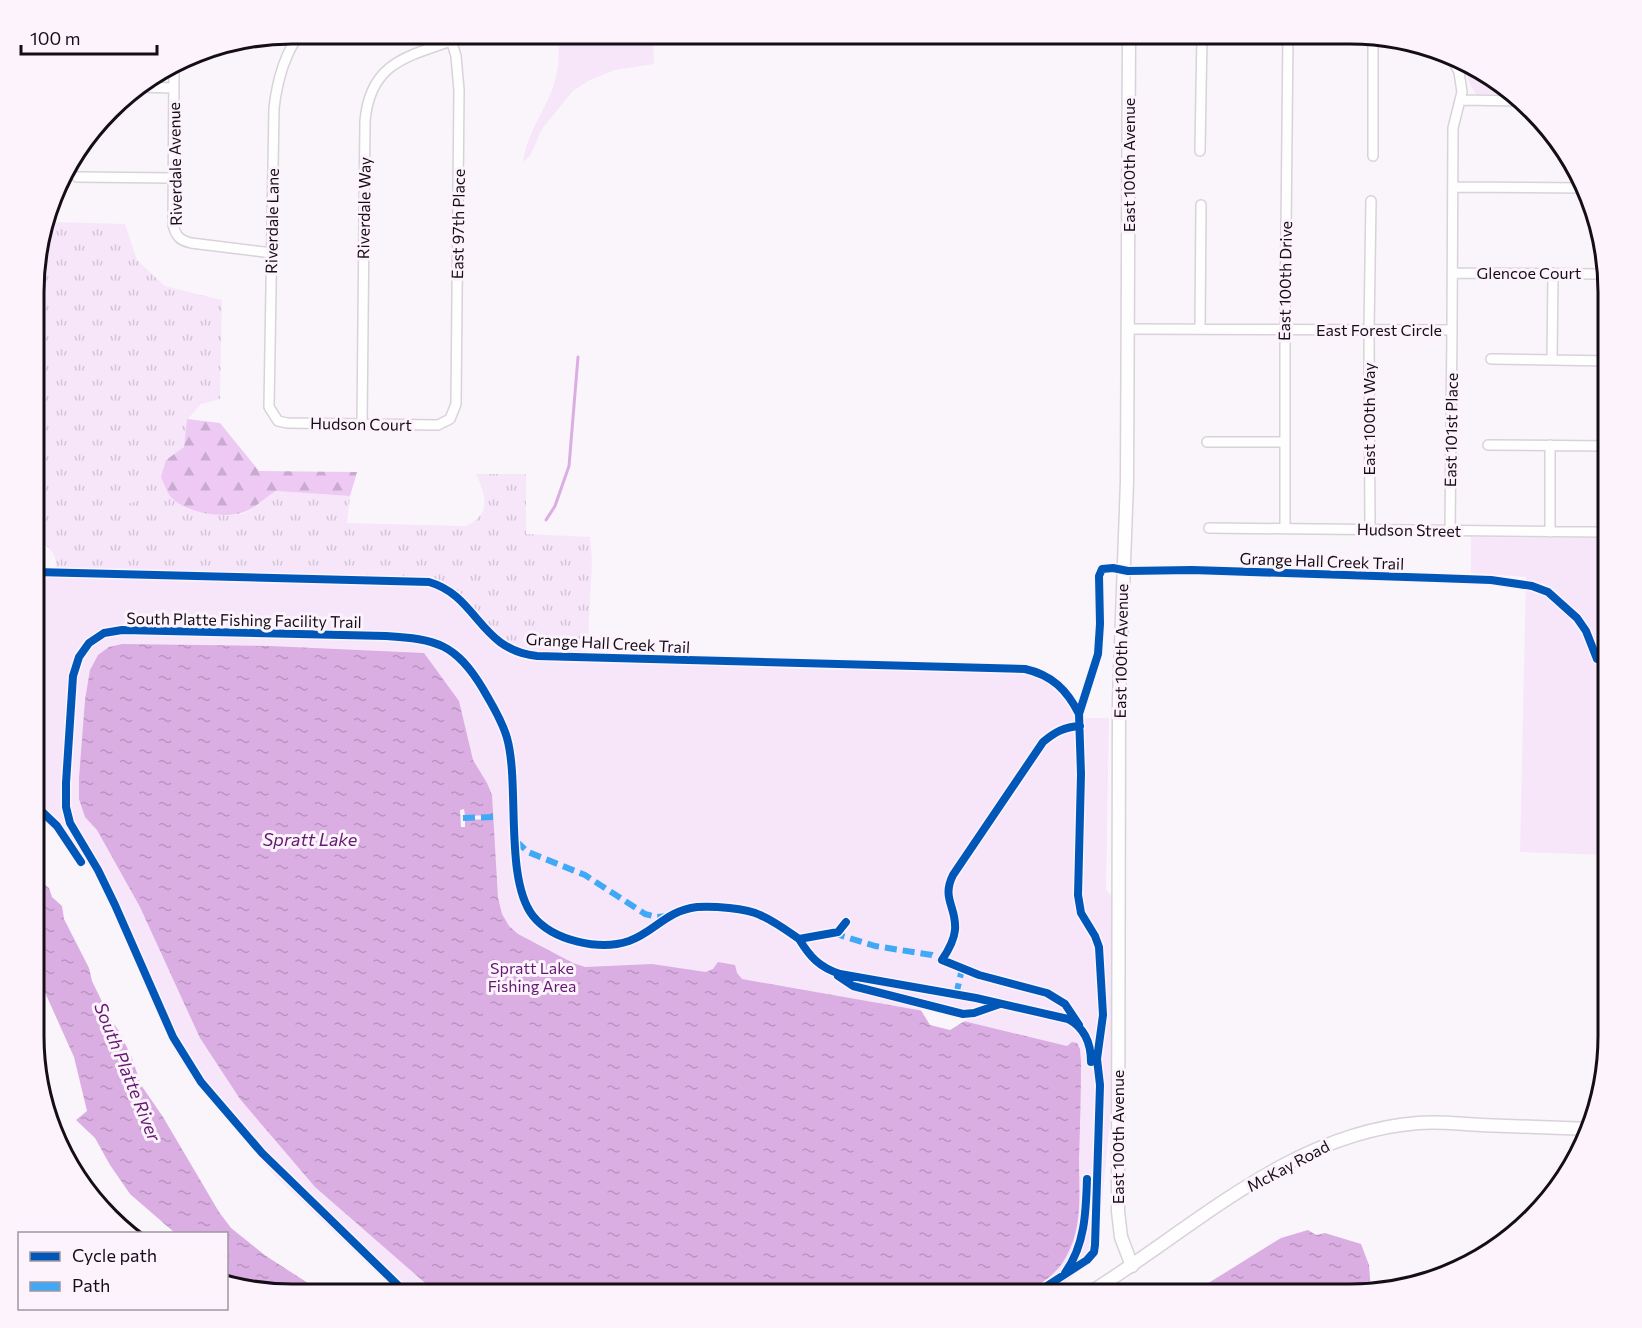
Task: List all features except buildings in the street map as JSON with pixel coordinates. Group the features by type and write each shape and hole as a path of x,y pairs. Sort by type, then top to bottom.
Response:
{"street":[{"name":"Riverdale Lane","path":"272,413 269,401 276,93 287,55 294,44"},
{"name":"Riverdale Way","path":"362,424 367,102 379,78 394,63 434,44"},
{"name":"East 97th Place","path":"452,44 459,90 456,404 452,416"},
{"name":"East 100th Avenue","path":"1129,44 1127,481 1119,700 1118,1211 1121,1237 1132,1266"},
{"path":"1200,151 1202,44"},
{"name":"East 100th Drive","path":"1285,529 1288,44"},
{"path":"1372,156 1373,45"},
{"path":"1457,67 1461,100 1509,101"},
{"name":"Riverdale Avenue","path":"174,74 173,225 180,239 190,243 272,253"},
{"path":"151,87 174,88"},
{"name":"East Forest Circle","path":"1127,329 1452,330 1453,128 1461,100"},
{"path":"77,177 173,178"},
{"path":"1453,187 1576,188"},
{"name":"East 100th Way","path":"1370,530 1371,201"},
{"path":"1200,329 1201,205"},
{"name":"Glencoe Court","path":"1453,273 1598,274"},
{"path":"1552,360 1553,273"},
{"name":"East 101st Place","path":"1450,531 1452,330"},
{"path":"1491,359 1598,361"},
{"name":"Hudson Court","path":"272,413 278,421 287,423 438,425 452,416"},
{"path":"1207,442 1284,442"},
{"path":"1488,445 1598,446"},
{"path":"1550,445 1550,532"},
{"name":"Hudson Street","path":"1209,528 1598,532"},
{"name":"McKay Road","path":"1103,1284 1223,1202 1307,1152 1331,1142 1362,1132 1417,1123 1581,1129"}],"green space":[{"path":"558,44 653,44 654,64 615,70 590,80 573,91 542,129 530,156 523,162 530,137 555,82 559,58"},
{"path":"1466,73 1500,94 1476,94"},
{"path":"54,221 125,224 137,260 165,286 222,300 220,399 201,404 187,420 184,447 166,460 185,508 214,514 237,515 252,509 276,491 350,496 347,523 465,526 474,522 483,511 484,497 476,474 526,474 526,534 590,537 592,561 588,642 583,662 536,660 512,655 488,640 464,609 419,585 56,577 55,558 44,544 44,275 48,243"},
{"path":"187,419 220,423 259,471 357,472 350,496 276,491 248,510 236,514 217,515 186,508 170,496 161,477 166,460 184,447"},
{"path":"133,488 137,501 112,509 108,497"},
{"path":"1471,537 1598,538 1598,855 1520,852 1526,577 1471,573"},
{"name":"Spratt Lake Fishing Area","path":"44,576 419,585 437,589 446,594 466,611 497,647 524,659 806,669 1018,673 1038,678 1060,693 1075,718 1109,718 1106,890 1114,903 1114,1083 1098,1241 1094,1259 1064,1284 388,1284 273,1174 193,1080 172,1046 100,882 57,818 44,807"}],"water":[{"name":"Spratt Lake","path":"122,644 270,646 424,653 459,701 473,760 492,795 498,898 502,914 509,926 518,934 573,963 585,967 652,964 706,972 713,969 718,962 735,965 742,979 918,1010 1067,1046 1072,1042 1077,1043 1081,1062 1079,1208 1076,1232 1063,1262 1040,1284 426,1284 315,1187 240,1099 200,1038 140,907 97,830 85,817 79,799 79,778 85,700 90,670 98,655 109,647"},
{"name":"South Platte River","path":"44,884 49,888 52,897 62,906 64,919 89,968 92,981 111,1020 132,1058 141,1085 163,1117 219,1212 231,1228 266,1256 309,1284 275,1284 228,1276 228,1232 174,1232 130,1194 95,1138 76,1120 87,1111 74,1057 44,990"},
{"path":"1308,1230 1316,1235 1325,1233 1361,1244 1369,1265 1370,1284 1207,1284 1281,1238"}],"pier":[{"path":"464,809 465,816 491,815 491,819 465,820 465,827 461,827 460,810"},
{"path":"919,1007 968,1019 950,1030 930,1025"}],"waterway":[{"path":"546,520 555,506 569,466 578,357"}],"marked path":[{"path":"463,818 493,817"},
{"path":"516,841 528,852 585,875 645,914 657,917 668,916"},
{"path":"833,933 875,946 932,955 942,960"},
{"path":"956,995 962,969"}],"cycle path":[{"name":"Grange Hall Creek Trail","path":"1050,1284 1087,1260 1094,1252 1095,1245 1100,1085 1097,1059 1103,1015 1099,947 1081,913 1078,895 1081,774 1079,714 1098,654 1099,576 1102,569 1491,580 1532,586 1548,592 1577,618 1586,631 1598,660"},
{"name":"Grange Hall Creek Trail","path":"44,572 429,582 445,589 458,599 490,634 503,644 518,652 537,656 1025,669 1043,675 1058,685 1079,714"},
{"name":"South Platte Fishing Facility Trail","path":"397,1284 262,1153 201,1082 173,1037 115,905 98,870 70,823 66,807 66,783 73,676 79,657 89,643 104,633 122,630 386,636 432,642 454,653 464,662 483,689 505,731 511,757 515,856 519,879 524,900 533,916 552,932 578,942 617,944 638,937 668,917 697,907 729,908 754,913 765,917 799,939 838,932 846,922"},
{"path":"1079,1025 1065,1004 1047,993 979,975 942,960 952,942 955,930 949,897 953,875 1043,742 1060,731 1080,726"},
{"path":"44,814 57,826 81,862"},
{"path":"799,939 816,961 840,974 976,998 1068,1019 1079,1027 1086,1037 1091,1062"},
{"path":"838,976 853,986 963,1014 974,1013 1000,1004"},
{"path":"1065,1273 1077,1251 1083,1228 1087,1179"}]}
